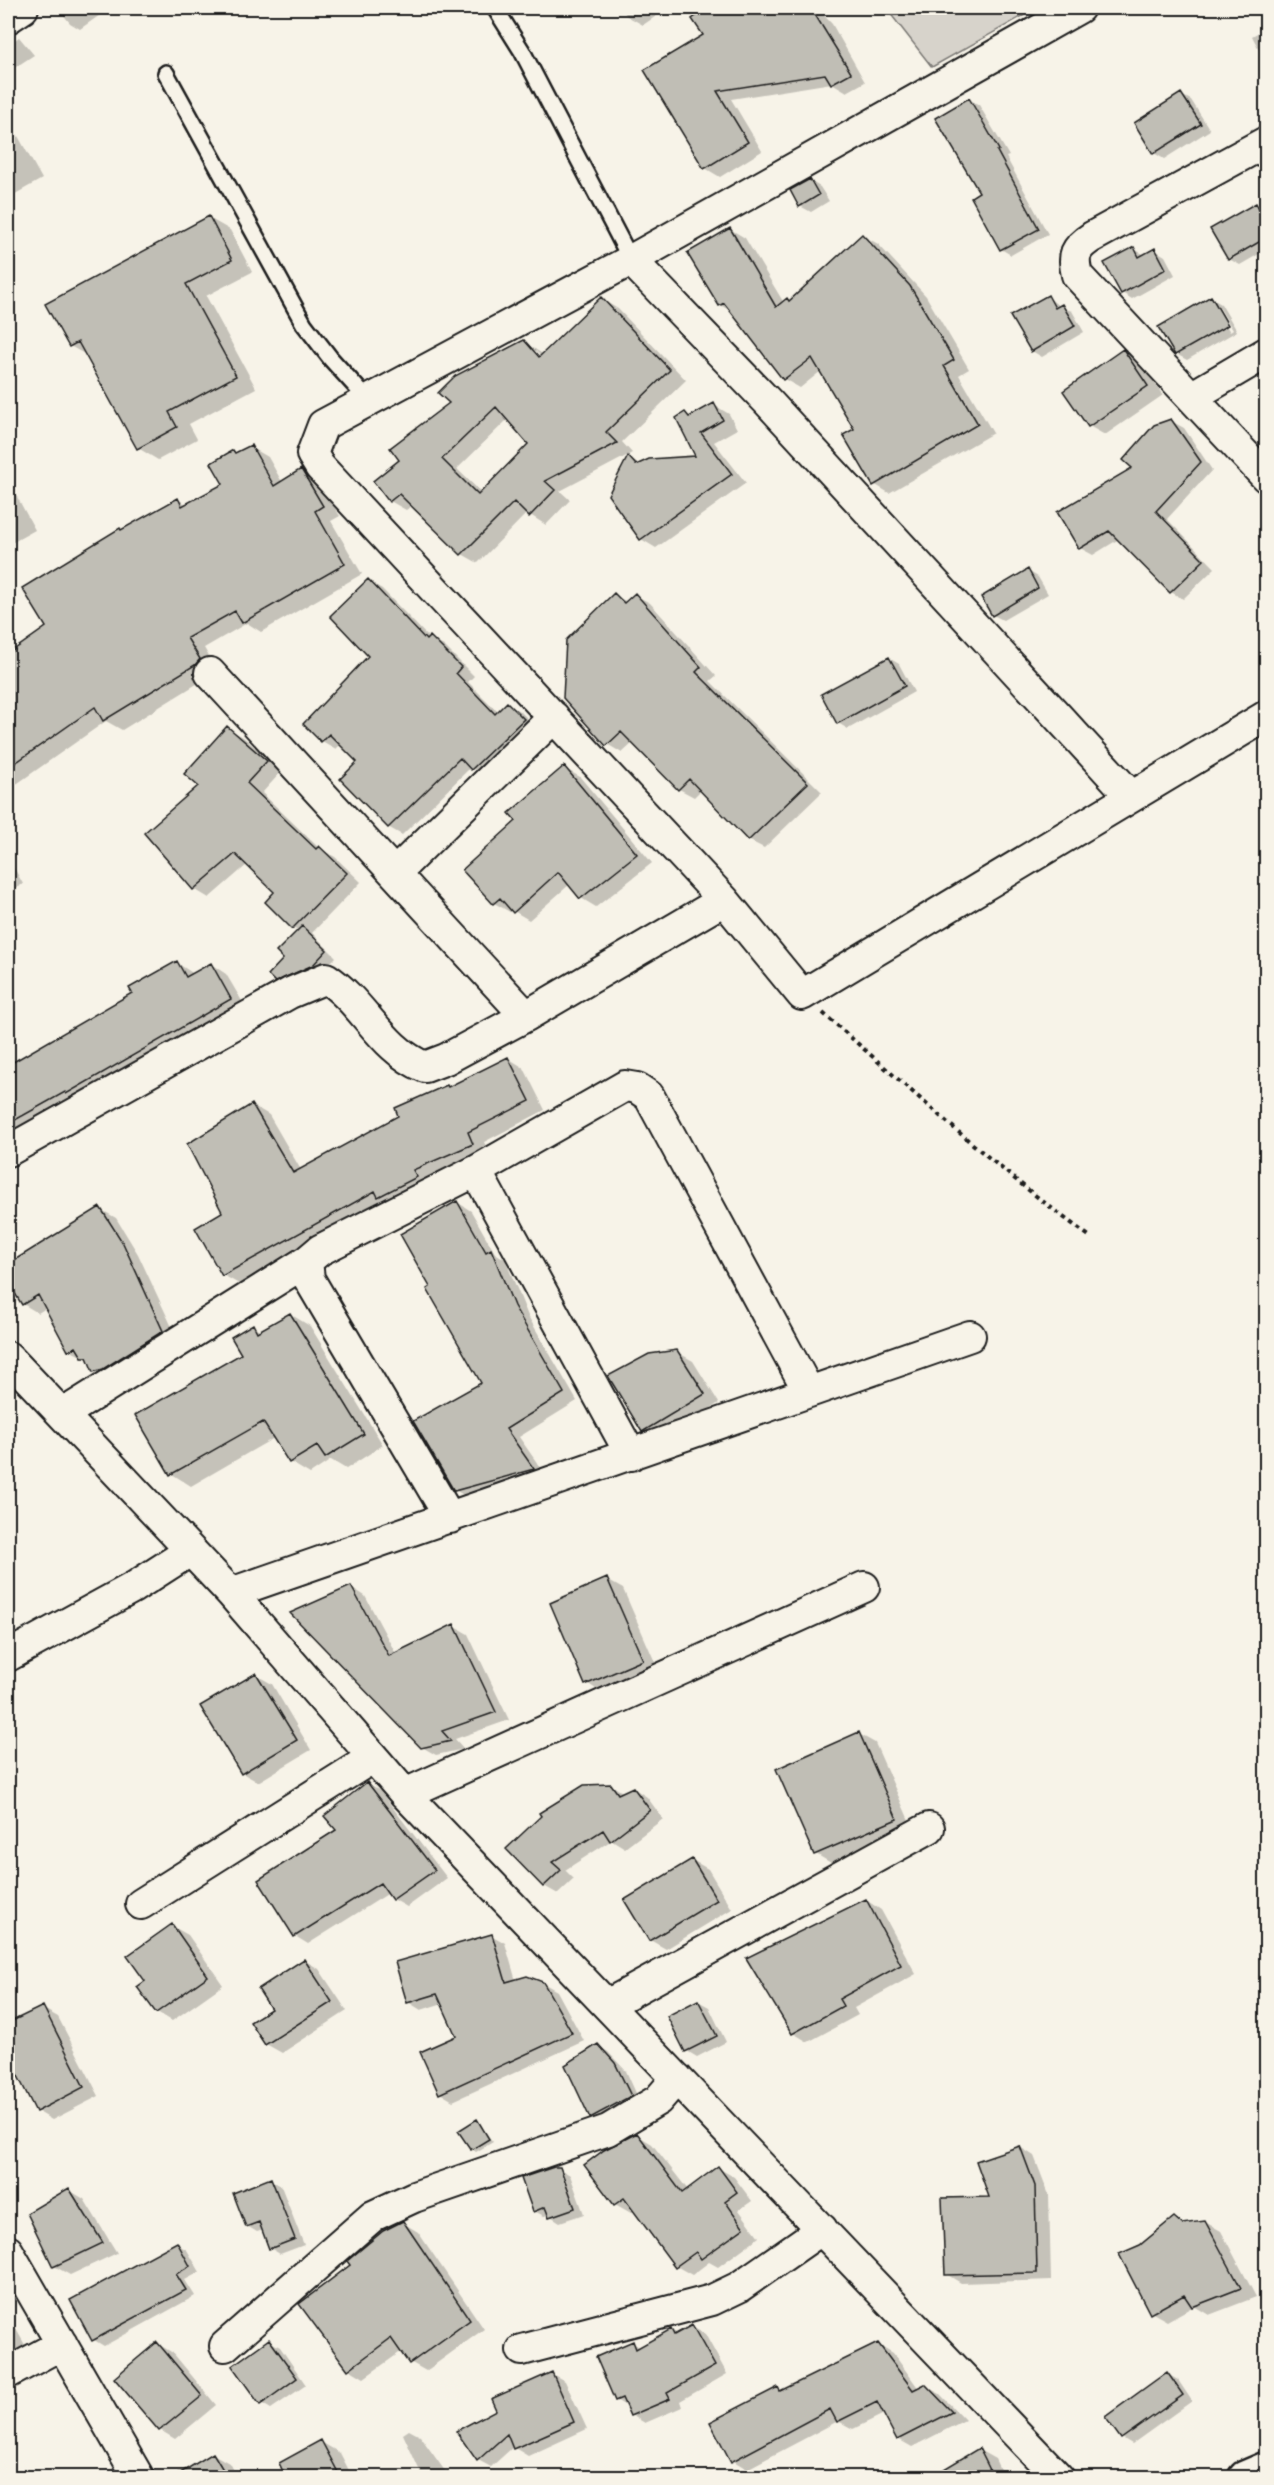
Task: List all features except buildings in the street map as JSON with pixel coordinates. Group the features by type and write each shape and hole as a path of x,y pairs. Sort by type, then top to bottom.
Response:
{"main road":[{"path":"1245,2478 1266,2469"}],"street":[{"path":"8,18 23,8"},
{"path":"1079,8 631,260 323,425 312,454 320,467 724,900 802,995 1130,795 1266,716"},
{"path":"1266,142 1092,237 1078,246 1073,258 1077,275 1193,396 1266,477"},
{"path":"631,260 769,403 1130,795"},
{"path":"1193,396 1266,353"},
{"path":"210,673 526,1016"},
{"path":"395,873 554,717"},
{"path":"8,1151 290,993 326,978 340,987 407,1060 425,1067 446,1059 526,1016 724,900"},
{"path":"63,1414 307,1261 320,1250 476,1171 625,1086 637,1088 649,1096 809,1392"},
{"path":"476,1171 631,1455"},
{"path":"307,1261 309,1279 450,1518"},
{"path":"231,1593 970,1336"},
{"path":"8,1357 231,1593 405,1794 1059,2478"},
{"path":"8,1656 134,1587 189,1551"},
{"path":"405,1794 864,1587"},
{"path":"141,1904 372,1758"},
{"path":"608,2005 929,1828"},
{"path":"225,2346 373,2216 414,2197 608,2130 658,2100 677,2079"},
{"path":"522,2350 712,2300 739,2287 822,2229"},
{"path":"8,2251 139,2478"},
{"path":"8,2373 62,2344"}],"lane":[{"path":"495,8 522,51 631,260"},
{"path":"166,73 304,324 331,359 369,401"}],"path":[{"path":"802,995 944,1120 1050,1208 1089,1236"}],"shaded area":[{"path":"886,8 1037,8 932,67"}]}
